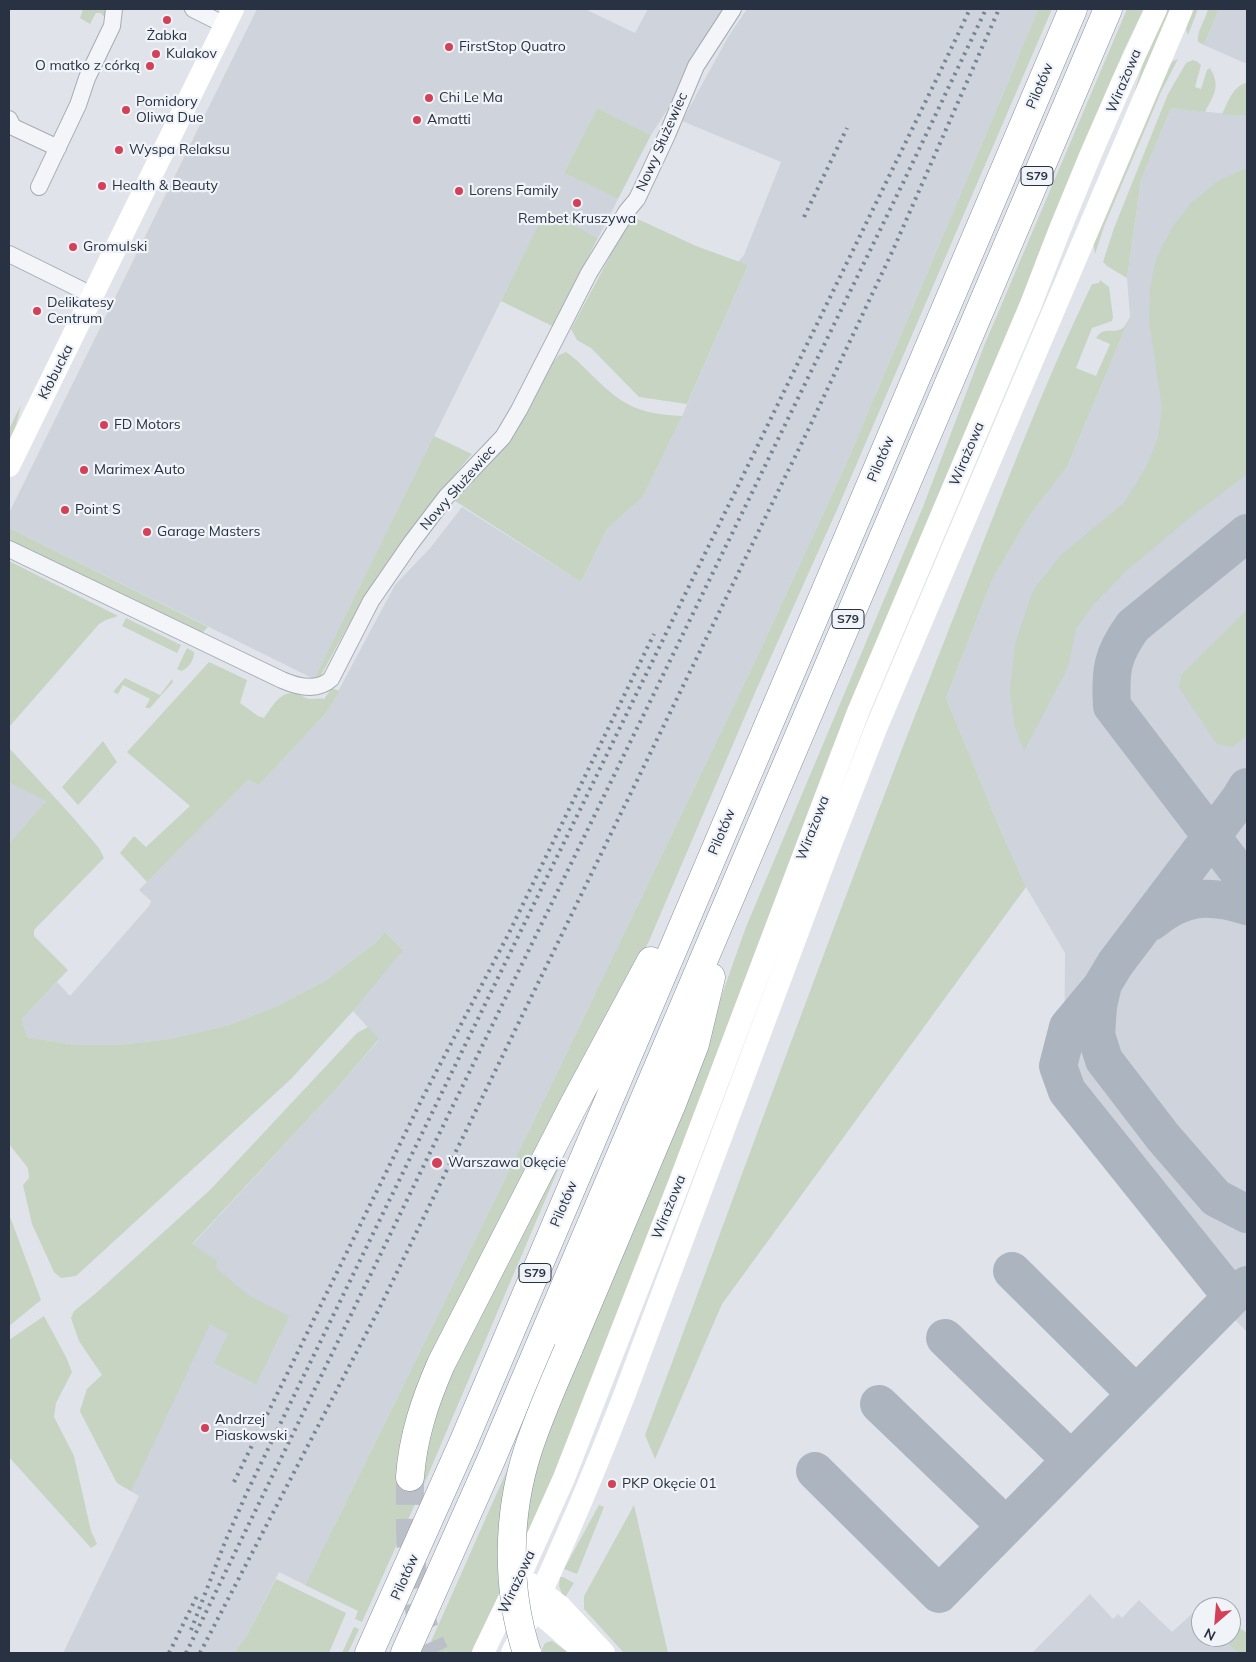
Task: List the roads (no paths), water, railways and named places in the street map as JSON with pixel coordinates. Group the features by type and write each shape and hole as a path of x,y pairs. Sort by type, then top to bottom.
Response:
{"highway":[{"name":"Pilotów","path":"369,1653 463,1443 1073,9"},
{"name":"S79","path":"405,1653 491,1460 1108,9"},
{"path":"410,1477 414,1443 421,1414 449,1349 572,1108 675,917 697,891"},
{"path":"527,1653 518,1618 513,1581 512,1542 514,1512 522,1469 568,1350 648,1165 692,1051 731,896"}],"main road":[{"name":"Wirażowa","path":"483,1653 552,1508 685,1168 858,712 1031,304 1051,251 1137,49 1156,9"},
{"name":"Wirażowa","path":"512,1653 538,1601 593,1475 877,726 1182,9"},
{"name":"Kłobucka","path":"9,466 94,296 229,17"},
{"path":"516,1585 538,1601 585,1653"},
{"path":"538,1601 560,1606 604,1653"}],"street":[{"path":"39,187 78,105 87,78 112,26 114,9"},
{"path":"193,9 229,17"},
{"name":"Nowy Służewiec","path":"9,549 282,680 304,687 318,687 325,684 331,678 371,602 411,543 446,497 502,438 511,424 555,338 573,308 589,273 627,211 637,199 696,66 733,9"},
{"path":"9,119 14,128 58,148"},
{"path":"9,254 94,296"}],"tunnel":[{"path":"410,1477 412,1567 415,1589 419,1611 435,1653"}],"railway":[{"path":"191,1630 225,1542 248,1490 970,9"},
{"path":"186,1653 903,183 986,9"},
{"path":"200,1653 379,1309 809,428 893,250 999,9"},
{"path":"804,217 847,128"},
{"path":"234,1482 424,1095 509,933 654,634"},
{"path":"169,1653 198,1594"}],"place":[{"name":"Żabka","path":"167,20"},
{"name":"FirstStop Quatro","path":"449,47"},
{"name":"Kulakov","path":"156,54"},
{"name":"O matko z córką","path":"150,66"},
{"name":"Chi Le Ma","path":"429,98"},
{"name":"Pomidory Oliwa Due","path":"126,110"},
{"name":"Amatti","path":"417,120"},
{"name":"Wyspa Relaksu","path":"119,150"},
{"name":"Health & Beauty","path":"102,186"},
{"name":"Lorens Family","path":"459,191"},
{"name":"Rembet Kruszywa","path":"577,203"},
{"name":"Gromulski","path":"73,247"},
{"name":"Delikatesy Centrum","path":"37,311"},
{"name":"FD Motors","path":"104,425"},
{"name":"Marimex Auto","path":"84,470"},
{"name":"Point S","path":"65,510"},
{"name":"Garage Masters","path":"147,532"},
{"name":"Warszawa Okęcie","path":"437,1163"},
{"name":"Andrzej Piaskowski","path":"205,1428"},
{"name":"PKP Okęcie 01","path":"612,1484"}]}
